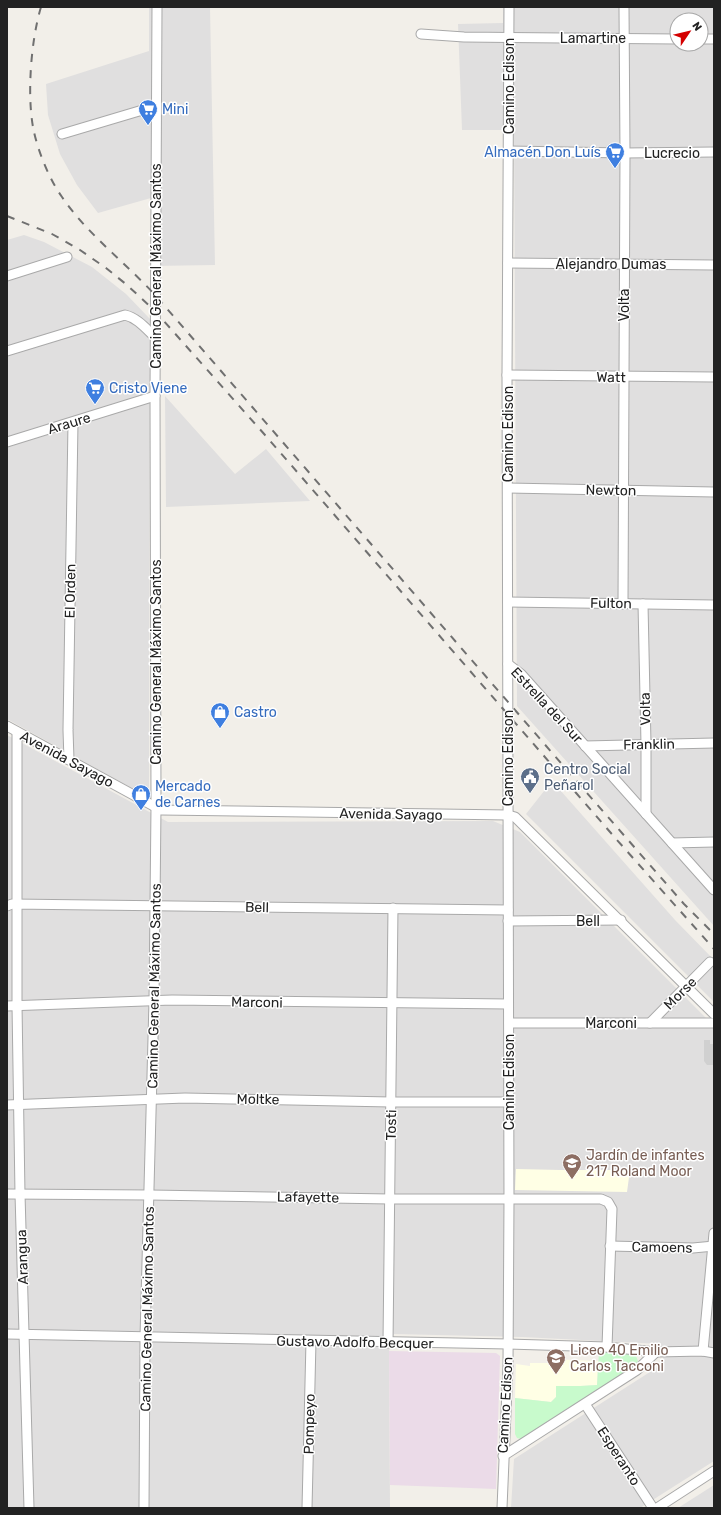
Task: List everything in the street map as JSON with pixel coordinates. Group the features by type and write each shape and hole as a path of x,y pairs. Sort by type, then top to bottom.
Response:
{"street":[{"name":"Camino General Máximo Santos","path":"144,1508 145,1337 152,1099 156,808 155,396 157,7"},
{"name":"Camino Edison","path":"502,1508 508,1344 509,1200 508,263 510,7"},
{"name":"Volta","path":"622,604 625,153 624,7"},
{"name":"Lamartine","path":"421,34 509,38 669,39"},
{"path":"62,134 156,106"},
{"name":"Lucrecio","path":"509,151 625,153 714,152"},
{"path":"7,276 67,257"},
{"name":"Alejandro Dumas","path":"508,263 714,265"},
{"path":"7,351 125,315 131,316 156,338"},
{"name":"Watt","path":"508,375 714,378"},
{"name":"Araure","path":"7,442 73,423 155,396"},
{"name":"El Orden","path":"69,760 68,730 73,423"},
{"name":"Newton","path":"508,488 714,492"},
{"name":"Fulton","path":"508,602 714,605"},
{"name":"Volta","path":"643,604 646,814"},
{"name":"Estrella del Sur","path":"508,664 521,674 714,890"},
{"name":"Avenida Sayago","path":"7,726 156,808 167,810 508,815"},
{"name":"Arangua","path":"17,732 17,1005 20,1194 30,1508"},
{"name":"Franklin","path":"585,746 714,743"},
{"path":"508,815 515,817 621,920 714,1014"},
{"path":"672,843 714,842"},
{"name":"Bell","path":"7,906 17,904 508,910"},
{"name":"Tosti","path":"388,1342 393,908"},
{"name":"Bell","path":"508,921 621,920"},
{"name":"Morse","path":"650,1023 710,962"},
{"name":"Marconi","path":"7,1006 154,1001 508,1004"},
{"name":"Marconi","path":"508,1024 714,1023"},
{"name":"Moltke","path":"7,1105 185,1098 391,1102 508,1102"},
{"name":"Lafayette","path":"7,1194 150,1194 509,1200 602,1199 608,1202 612,1209 610,1246"},
{"path":"703,1351 714,1233"},
{"path":"607,1347 610,1246"},
{"name":"Camoens","path":"610,1246 693,1248 713,1246"},
{"name":"Gustavo Adolfo Becquer","path":"7,1334 508,1344 607,1347 656,1352 714,1352"},
{"name":"Pompeyo","path":"307,1508 311,1341"},
{"path":"503,1456 637,1370 656,1352"},
{"name":"Esperanto","path":"585,1404 653,1508"},
{"path":"657,1508 714,1471"}],"shaded area":[{"path":"149,7 210,7 215,265 152,266 151,198 98,213 77,185 60,154 48,115 46,84 149,51"},
{"path":"503,7 714,7 714,926 517,706 514,130 462,130 458,24 503,23"},
{"path":"24,235 44,242 92,267 126,294 150,319 149,794 146,796 7,719 7,240"},
{"path":"165,396 235,474 266,449 310,501 166,507"},
{"path":"7,735 168,822 493,821 520,832 714,1026 714,1461 640,1508 511,1508 514,1459 664,1363 661,1344 522,1337 394,1334 389,1351 390,1508 7,1508"},
{"path":"552,781 675,920 714,960 714,1002 526,814"},
{"path":"704,1040 710,1040 710,1044 714,1044 714,1065 707,1065 704,1061"},
{"name":"Jardín de infantes 217 Roland Moor","path":"516,1169 630,1170 627,1192 515,1190"},
{"path":"389,1351 496,1353 500,1356 496,1489 390,1485"},
{"name":"Liceo 40 Emilio Carlos Tacconi","path":"550,1359 598,1361 597,1385 580,1386 556,1397 551,1402 515,1398 516,1364 530,1366 530,1363 549,1363"},
{"path":"714,1485 714,1508 678,1508"}],"green space":[{"path":"599,1352 632,1353 636,1356 638,1361 634,1367 526,1437 521,1439 517,1438 515,1434 515,1398 551,1402 556,1397 556,1386 597,1385"}],"railway":[{"path":"41,7 32,51 30,83 31,114 35,136 48,173 57,190 72,211 95,236 156,296 684,904 714,934"},
{"path":"7,216 52,234 80,250 127,285 155,311 714,949"}],"place":[{"name":"Mini","path":"148,126"},
{"name":"Almacén Don Luís","path":"615,169"},
{"name":"Cristo Viene","path":"95,405"},
{"name":"Castro","path":"220,729"},
{"name":"Centro Social Peñarol","path":"530,794"},
{"name":"Mercado de Carnes","path":"141,811"},
{"name":"Jardín de infantes 217 Roland Moor","path":"572,1180"},
{"name":"Liceo 40 Emilio Carlos Tacconi","path":"556,1375"}]}
